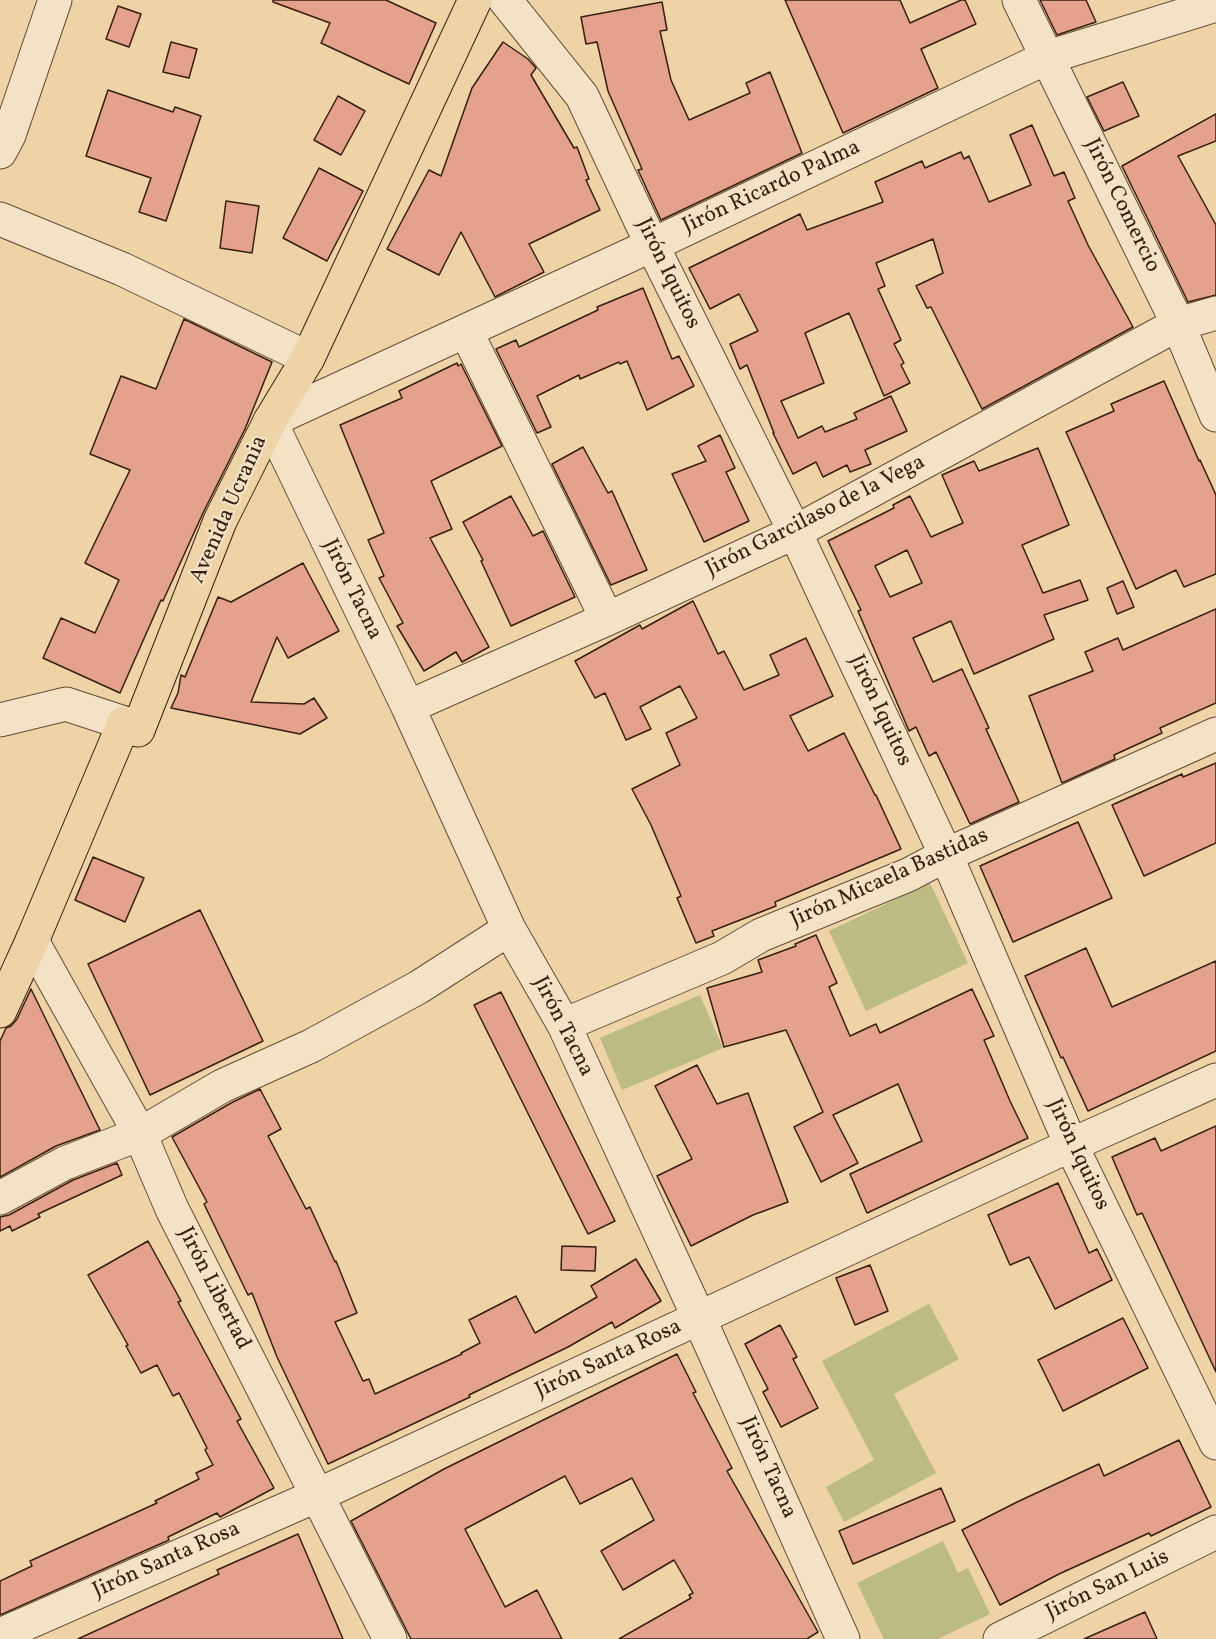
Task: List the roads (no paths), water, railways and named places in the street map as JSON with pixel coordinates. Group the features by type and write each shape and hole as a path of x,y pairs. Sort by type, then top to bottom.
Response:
{"main road":[{"name":"Avenida Ucrania","path":"124,723 138,730 220,521 270,421 308,358 475,0"},
{"path":"0,1011 124,723"}],"street":[{"path":"0,152 9,135 54,0"},
{"name":"Jirón Iquitos","path":"505,0 582,96 652,245 795,532 946,855 1071,1145 1216,1443"},
{"name":"Jirón Comercio","path":"1019,0 1178,324 1216,415"},
{"name":"Jirón Ricardo Palma","path":"270,421 652,245 1048,57 1216,5"},
{"path":"0,219 122,269 308,358"},
{"name":"Jirón Garcilaso de la Vega","path":"408,707 607,619 795,532 1178,324 1216,313"},
{"path":"466,331 607,619"},
{"name":"Jirón Tacna","path":"270,421 408,707 509,929 564,1025 843,1639"},
{"path":"0,720 66,704 124,723"},
{"name":"Jirón Micaela Bastidas","path":"564,1025 722,958 762,935 908,875 946,855 1216,734"},
{"path":"0,1198 65,1163 140,1134 222,1086 311,1046 419,987 509,929"},
{"name":"Jirón Libertad","path":"32,941 140,1134 172,1209 390,1639"},
{"name":"Jirón Santa Rosa","path":"0,1635 318,1495 1071,1145 1216,1080"},
{"name":"Jirón San Luis","path":"1000,1639 1216,1532"}]}
